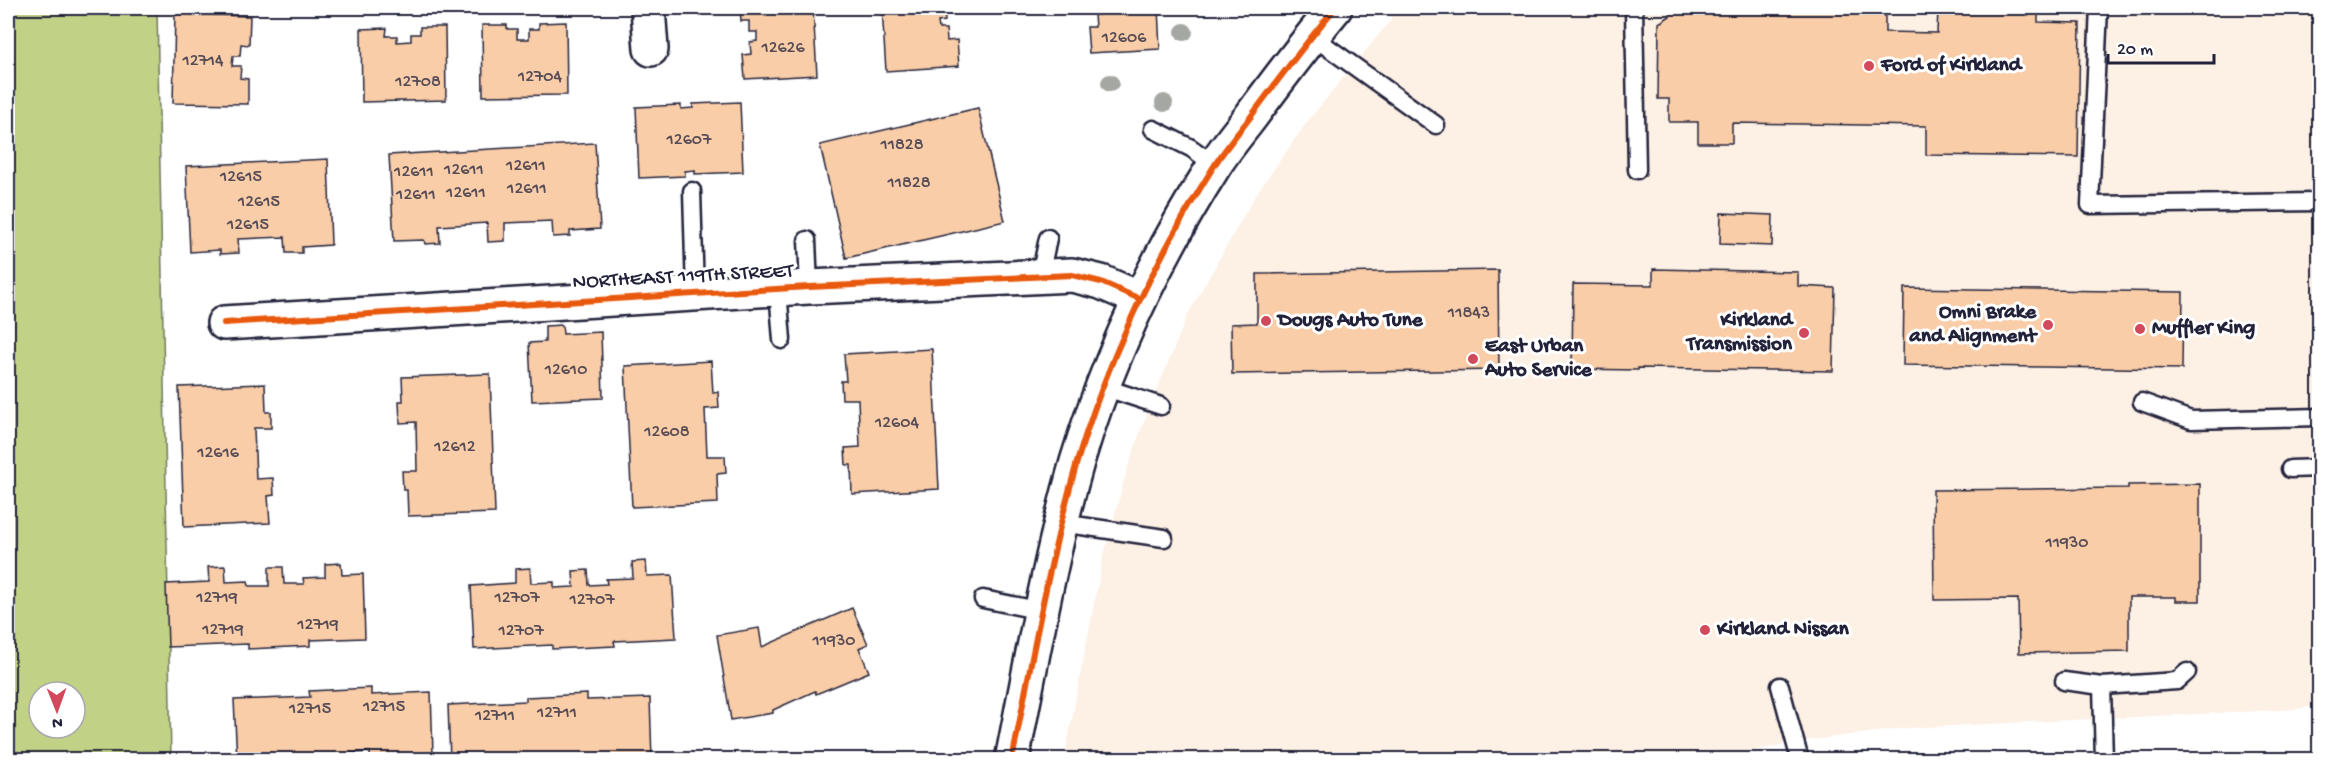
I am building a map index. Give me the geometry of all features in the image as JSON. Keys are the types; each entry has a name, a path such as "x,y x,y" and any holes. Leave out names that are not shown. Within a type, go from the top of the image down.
{"street":[{"path":"648,8 651,49"},
{"path":"1012,759 1061,523 1078,461 1103,387 1140,298 1215,165 1335,8"},
{"name":"NORTHEAST 119TH STREET","path":"224,323 695,294 1072,275 1101,282 1140,298"}],"lane":[{"path":"1634,8 1637,170"},
{"path":"2099,8 2091,205 2319,202"},
{"path":"1312,36 1437,125"},
{"path":"1153,129 1191,148 1215,165"},
{"path":"692,191 695,294"},
{"path":"1040,276 1048,238"},
{"path":"782,340 807,240"},
{"path":"1103,387 1161,406"},
{"path":"2142,402 2191,420 2319,417"},
{"path":"2290,469 2319,468"},
{"path":"1061,523 1164,538"},
{"path":"983,599 1042,611"},
{"path":"2064,681 2102,686 2177,681 2187,672"},
{"path":"1780,686 1800,759"},
{"path":"2102,686 2104,759"}],"shaded area":[{"path":"1396,8 2319,8 2319,701 2309,707 2298,709 1907,728 1818,739 1703,759 1064,760 1103,558 1127,470 1188,314 1255,196 1307,122 1390,21"}],"green space":[{"path":"8,8 157,8 171,759 8,759"}],"building":[{"path":"740,8 813,8 817,75 745,79 743,55 751,54 750,42 757,41 757,32 749,32 749,21 741,21"},
{"path":"882,8 944,8 945,21 938,22 939,29 946,29 947,41 957,40 959,66 886,71"},
{"path":"1103,8 1158,8 1160,49 1089,53 1087,27 1095,27 1094,15 1103,14"},
{"name":"Ford of Kirkland","path":"1671,8 1885,8 1885,32 1937,33 1938,8 2038,8 2038,22 2080,23 2078,157 1926,155 1926,126 1732,123 1732,143 1698,143 1698,122 1669,122 1669,99 1658,99 1659,23 1670,16"},
{"path":"175,14 250,16 249,45 241,44 240,56 233,56 232,66 241,66 240,78 248,79 248,104 173,103"},
{"path":"566,22 567,95 483,96 482,25 507,25 507,29 517,29 517,39 529,39 529,29 539,29 539,23"},
{"path":"420,27 445,27 446,100 362,102 361,29 387,28 386,36 397,36 397,42 411,41 411,34 420,34"},
{"path":"740,102 743,172 695,174 695,170 685,171 685,176 639,178 636,107 681,105 681,109 693,108 693,104"},
{"path":"978,108 1005,221 846,258 820,145"},
{"path":"595,143 600,229 570,231 570,236 553,237 552,221 505,223 505,241 488,242 487,223 439,226 440,243 425,244 424,240 394,241 389,155"},
{"path":"328,159 331,245 302,247 302,253 286,253 285,237 238,239 239,253 220,254 220,250 190,252 186,166"},
{"path":"1721,213 1773,215 1772,246 1720,244"},
{"path":"1653,269 1798,272 1798,286 1835,288 1833,371 1572,369 1573,284 1653,285"},
{"path":"1498,270 1499,370 1232,374 1231,324 1257,323 1257,274"},
{"path":"1904,288 2183,292 2182,369 1903,365"},
{"path":"562,325 563,334 601,332 603,398 532,401 529,343 545,342 545,326"},
{"path":"932,349 939,489 852,494 851,465 846,465 845,448 860,447 858,399 842,399 841,381 846,381 844,354"},
{"path":"711,361 713,393 718,392 719,408 705,409 707,456 725,456 726,473 717,474 718,503 632,507 625,366"},
{"path":"490,374 495,513 408,516 407,490 403,490 402,471 417,471 416,422 400,423 399,401 403,401 402,377"},
{"path":"265,384 266,412 271,412 271,428 254,428 256,479 273,478 274,495 268,496 270,523 184,527 179,387"},
{"path":"2200,484 2200,601 2176,601 2176,597 2129,597 2129,651 2019,653 2018,599 1934,600 1933,490 2128,488 2128,485"},
{"path":"646,561 647,576 672,575 676,638 614,641 615,646 552,649 552,645 474,649 471,586 515,583 515,569 530,568 531,583 554,582 554,588 574,587 573,571 588,570 589,585 607,584 606,579 633,578 632,562"},
{"path":"341,563 342,575 363,574 365,638 310,640 310,646 248,649 248,644 168,647 166,584 209,582 208,567 225,566 226,582 248,581 249,586 269,586 269,567 283,567 284,584 304,584 303,578 325,577 325,564"},
{"path":"852,608 868,644 859,648 869,672 816,694 815,691 773,710 773,713 731,720 717,635 759,628 762,647"},
{"path":"371,688 371,695 431,692 433,754 409,755 410,760 393,760 393,757 370,758 370,752 351,753 351,760 335,760 334,754 316,755 316,760 237,760 234,700 310,697 309,691"},
{"path":"587,694 587,700 650,698 652,760 588,760 588,757 567,758 567,760 450,760 448,705 526,701 526,697"}],"cycle path":[{"path":"1012,760 1067,499 1089,423 1119,347 1172,236 1214,166 1335,8"},
{"path":"224,323 809,287 1072,275 1101,282 1140,299"}],"place":[{"name":"Ford of Kirkland","path":"1869,66"},
{"name":"Dougs Auto Tune","path":"1266,321"},
{"name":"Omni Brake and Alignment","path":"2048,325"},
{"name":"Muffler King","path":"2140,329"},
{"name":"Kirkland Transmission","path":"1804,333"},
{"name":"East Urban Auto Service","path":"1473,359"},
{"name":"Kirkland Nissan","path":"1705,630"}]}
